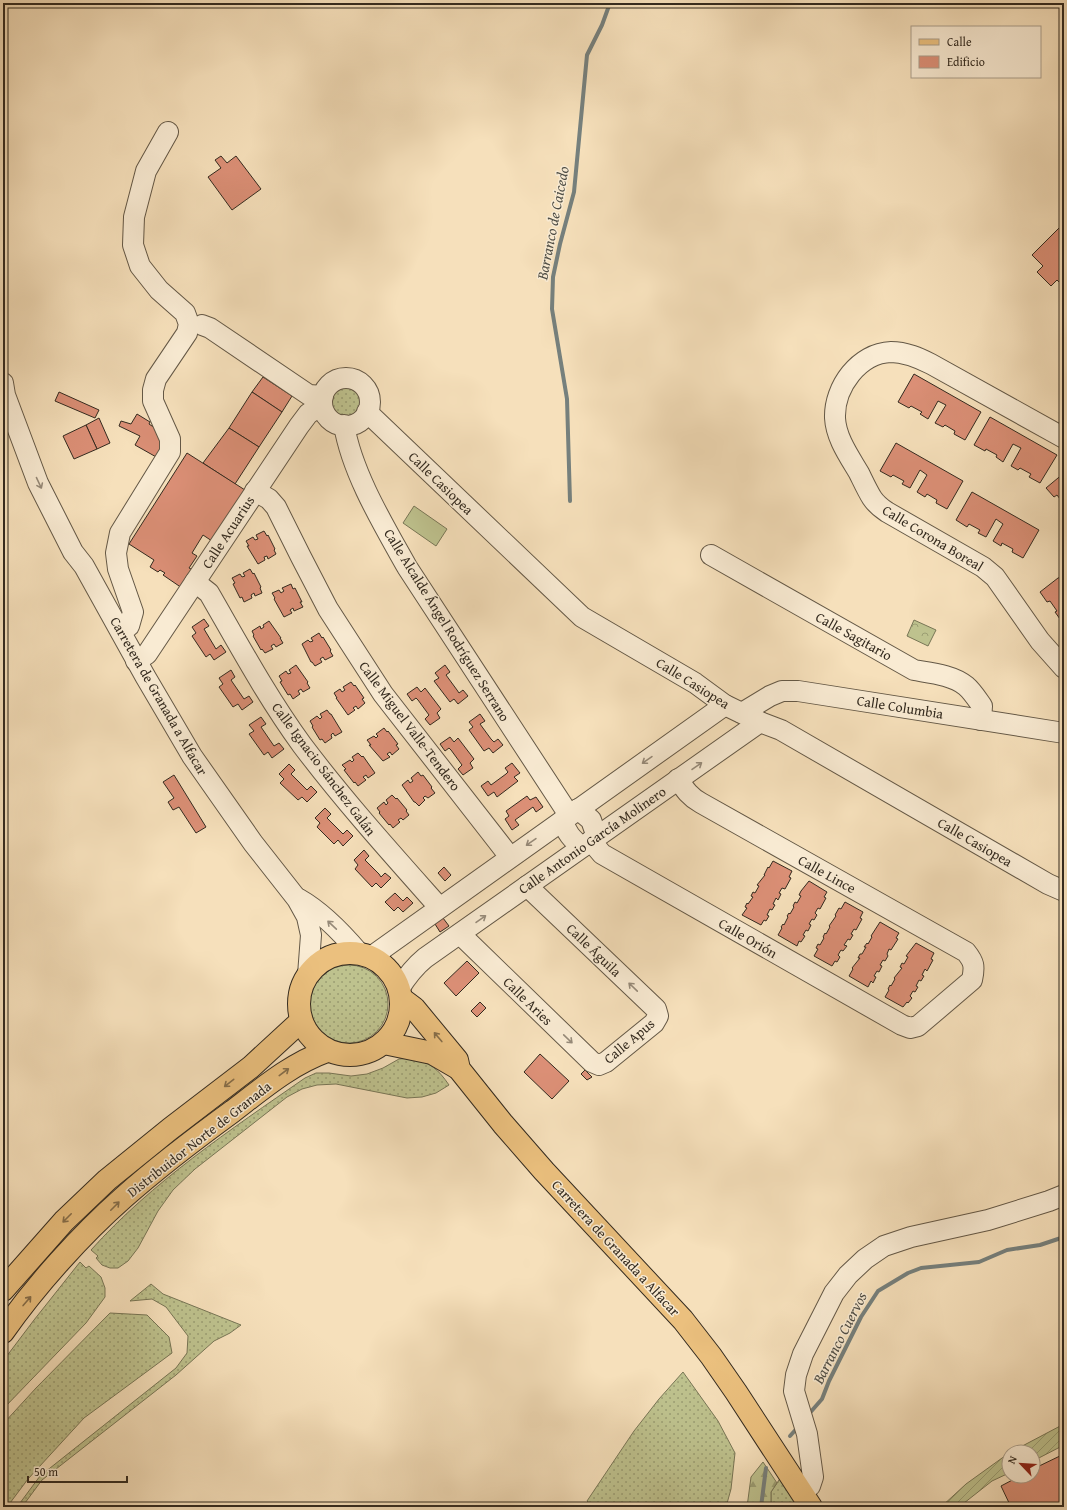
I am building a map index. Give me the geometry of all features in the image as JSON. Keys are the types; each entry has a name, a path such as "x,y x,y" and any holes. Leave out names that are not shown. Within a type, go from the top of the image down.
{"main road":[{"path":"344,953 365,955 384,965 394,977 401,994 401,1016 394,1031 384,1044 371,1052 357,1056 341,1056 327,1051 316,1043 307,1033 301,1021 298,1005 299,997 308,975 318,964 330,956 344,953"},
{"name":"Carretera de Granada a Alfacar","path":"401,994 452,1054 459,1069 544,1172 683,1320 711,1356 764,1434 806,1500"},
{"name":"Distribuidor Norte de Granada","path":"3,1290 64,1221 107,1180 170,1129 251,1067 301,1021"},
{"name":"Carretera de Granada a Alfacar","path":"384,1044 432,1053 459,1069"},
{"name":"Distribuidor Norte de Granada","path":"3,1332 17,1313 70,1251 124,1197 185,1146 290,1068 312,1056 327,1051"}],"street":[{"path":"121,631 129,626 133,612 118,569 116,553 120,532 170,452 170,439 153,401 153,390 156,379 187,333 189,324 185,313 159,290 140,266 134,245 134,217 146,171 168,132"},
{"path":"202,325 210,328 309,395 322,400"},
{"name":"Calle Corona Boreal","path":"1064,438 931,364 917,357 902,353 890,352 877,355 866,360 847,378 840,390 836,403 836,424 843,444 879,507 983,567 995,577 1040,641 1064,668"},
{"path":"338,379 354,379 361,383 366,389 369,397 367,412 357,422 351,425 336,423 329,419 324,412 322,400 326,388 338,379"},
{"name":"Carretera de Granada a Alfacar","path":"3,382 12,390 32,431 79,545 84,566 171,722 210,784 253,843 297,898 307,917 311,935 308,975"},
{"name":"Calle Acuarius","path":"136,660 147,654 298,426 322,400"},
{"name":"Calle Casiopea","path":"367,412 582,617 695,683 725,705 751,718 781,730 1048,884 1064,891"},
{"name":"Calle Alcalde Ángel Rodríguez Serrano","path":"344,425 347,442 359,474 383,524 407,567 570,815"},
{"name":"Calle Miguel Valle-Tendero","path":"255,491 269,499 276,508 328,609 383,694 510,857"},
{"name":"Calle Sagitario","path":"711,555 914,670 948,677 960,682 967,687 982,706 981,720"},
{"name":"Calle Ignacio Sánchez Galán","path":"195,582 209,593 270,698 302,745 370,830 439,907"},
{"name":"Calle Columbia","path":"751,718 770,696 782,691 798,691 1064,733"},
{"path":"365,955 406,931 725,705"},
{"name":"Calle Antonio García Molinero","path":"401,994 408,974 416,964 678,779 751,718"},
{"name":"Calle Lince","path":"678,779 689,794 701,803 966,952 972,960 974,970 972,980 918,1026 910,1028"},
{"path":"570,815 591,820 590,842"},
{"name":"Calle Orión","path":"570,815 565,829 569,836 590,842 602,854 895,1021 910,1028"},
{"name":"Calle Águila","path":"528,886 656,1009 658,1016"},
{"name":"Carretera de Granada a Alfacar","path":"297,898 312,906 365,955"},
{"path":"406,931 419,942 425,958"},
{"name":"Calle Aries","path":"460,934 592,1062 599,1065"},
{"name":"Calle Apus","path":"599,1065 606,1062 654,1023 658,1016"},
{"path":"806,1500 813,1477 807,1434 794,1391 796,1375 803,1354 834,1294 848,1275 865,1259 884,1246 911,1236 988,1220 1064,1195"}],"green space":[{"path":"346,385 357,390 362,401 357,412 346,417 335,412 330,401 335,390"},
{"path":"414,506 447,529 436,546 403,523"},
{"path":"914,620 936,630 928,646 907,636"},
{"path":"349,965 364,968 376,977 385,989 388,1004 385,1019 376,1031 364,1040 349,1043 334,1040 322,1031 313,1019 310,1004 313,989 322,977 334,968"},
{"path":"411,1058 424,1062 433,1067 449,1085 436,1093 422,1097 407,1098 336,1084 317,1085 302,1089 287,1097 195,1169 173,1190 158,1211 138,1248 128,1261 118,1268 110,1268 102,1265 96,1258 98,1256 91,1250 115,1225 166,1179 220,1137 305,1078 316,1073 351,1076 367,1074 383,1068 399,1059"},
{"path":"80,1262 86,1268 89,1266 101,1277 105,1288 105,1297 86,1323 3,1409 3,1361"},
{"path":"151,1284 163,1294 241,1325 230,1333 214,1341 176,1375 42,1480 22,1507 17,1507 40,1476 176,1368 187,1353 188,1336 166,1307 152,1299 130,1301"},
{"path":"110,1313 147,1315 169,1337 172,1353 84,1418 28,1479 7,1507 3,1507 3,1424 36,1388"},
{"path":"683,1372 718,1421 735,1453 731,1489 726,1507 594,1507 587,1501 634,1431 659,1399"},
{"path":"1064,1424 1064,1445 1041,1457 1041,1444 1026,1444"},
{"path":"1001,1459 1001,1477 992,1481 959,1507 941,1507 966,1484"},
{"path":"763,1462 777,1483 771,1492 771,1507 747,1507 751,1477"},
{"path":"781,1477 797,1507 771,1507 771,1492"}],"building":[{"path":"221,156 227,163 236,156 261,189 232,210 208,177 221,168 215,160"},
{"path":"1063,224 1064,287 1057,280 1051,286 1037,272 1043,266 1032,255"},
{"path":"914,374 981,412 965,440 954,434 955,431 945,425 943,427 935,423 946,405 938,401 928,419 920,414 922,412 911,406 909,408 898,402"},
{"path":"263,377 292,396 282,412 252,392"},
{"path":"59,392 99,410 95,418 55,401"},
{"path":"252,392 282,412 259,447 229,428"},
{"path":"137,414 150,422 149,424 158,430 164,446 158,458 135,445 140,436 119,426 121,421 131,424"},
{"path":"990,417 1057,455 1040,483 1029,477 1031,474 1020,468 1018,470 1011,466 1021,448 1013,444 1003,462 996,457 997,455 974,445"},
{"path":"99,418 110,443 97,449 86,425"},
{"path":"86,425 97,449 74,459 63,436"},
{"path":"229,428 259,447 235,484 203,463"},
{"path":"896,443 963,481 947,509 936,503 937,500 927,494 925,497 917,492 927,475 920,470 910,488 902,484 904,481 893,475 891,477 880,471"},
{"path":"187,453 245,490 212,541 203,535 192,553 197,556 189,568 193,570 182,588 163,575 165,573 160,570 158,572 150,567 154,560 129,544"},
{"path":"1064,473 1064,504 1057,495 1054,497 1046,488"},
{"path":"972,492 1039,530 1023,558 1012,552 1013,549 1002,543 1001,546 993,541 1003,524 996,519 986,537 978,533 980,530 969,524 967,527 956,520"},
{"path":"264,531 267,536 268,535 276,554 268,559 267,556 264,557 265,560 258,564 247,546 249,546 246,541 253,537 255,540 258,539 256,535"},
{"path":"250,569 253,574 254,573 261,587 262,593 255,596 254,593 251,595 252,598 244,602 242,597 240,598 233,584 235,583 232,578 240,574 242,577 245,576 243,573"},
{"path":"1064,576 1064,617 1060,619 1055,612 1057,611 1050,601 1047,602 1040,592 1058,578"},
{"path":"291,584 293,589 295,588 303,607 294,611 293,608 290,610 292,613 284,617 272,593 279,590 281,593 284,591 282,588"},
{"path":"204,619 209,626 204,629 216,649 221,645 226,652 214,660 210,654 206,657 192,636 196,633 192,627"},
{"path":"269,621 283,643 276,647 274,644 271,646 273,649 265,653 262,649 261,650 253,636 252,631 260,626 261,629 264,627 263,625"},
{"path":"319,633 331,650 330,651 333,656 325,660 323,657 320,659 322,662 315,666 311,662 302,644 308,640 310,642 313,641 311,638"},
{"path":"296,665 308,682 307,683 310,688 303,692 301,689 298,691 300,694 293,699 290,694 288,695 280,682 282,681 279,676 286,671 288,674 291,673 289,670"},
{"path":"445,665 450,672 446,675 459,693 463,690 468,696 458,704 454,699 450,702 434,681 439,678 435,673"},
{"path":"231,670 235,677 231,680 244,699 249,696 253,702 242,710 238,704 233,707 219,687 223,684 219,678"},
{"path":"351,682 354,686 355,685 364,698 362,699 365,703 358,709 356,706 353,708 355,710 348,715 334,693 340,689 342,692 345,690 343,687"},
{"path":"417,687 421,692 425,688 441,709 437,713 440,718 430,725 425,719 429,715 418,700 416,698 412,701 407,694"},
{"path":"327,710 342,732 335,736 333,733 331,735 332,738 325,743 322,739 320,740 310,721 317,716 320,719 322,717 320,714"},
{"path":"480,714 485,721 480,724 491,739 494,742 498,739 503,745 493,753 489,748 484,751 469,730 473,727 469,722"},
{"path":"261,717 266,724 261,727 274,746 279,743 284,749 272,758 268,752 264,755 249,734 254,731 249,725"},
{"path":"384,728 398,744 396,745 399,749 392,755 390,752 387,754 390,757 383,761 369,745 371,745 367,740 374,736 376,738 378,736 376,734"},
{"path":"450,737 454,742 458,738 474,759 470,763 473,768 463,775 458,769 462,765 451,750 449,748 445,751 440,744"},
{"path":"358,753 362,757 363,756 375,773 368,778 366,775 363,777 366,780 358,786 344,770 346,769 342,765 350,760 352,762 354,760 352,757"},
{"path":"512,763 520,773 514,777 518,781 497,797 494,792 488,796 481,786 488,781 491,785 506,774 508,772 505,768"},
{"path":"289,764 295,770 291,774 307,790 311,786 317,792 307,802 302,797 298,800 280,783 284,779 279,774"},
{"path":"418,772 421,776 423,775 435,793 428,798 425,796 423,798 425,800 419,806 414,802 402,785 408,780 410,783 413,781 411,778"},
{"path":"174,775 206,827 196,833 179,807 173,810 168,802 174,798 163,782"},
{"path":"392,795 396,799 397,798 407,810 406,811 409,815 403,820 401,818 398,820 400,822 393,828 379,813 380,812 377,808 384,802 386,805 388,803 386,800"},
{"path":"527,796 530,800 536,797 543,807 536,812 533,807 515,820 519,825 512,830 505,819 509,816 506,811"},
{"path":"325,808 331,814 327,818 343,834 347,830 353,836 343,846 338,840 334,844 317,827 320,823 315,818"},
{"path":"364,850 369,856 365,860 381,877 385,873 391,878 381,888 376,883 372,887 355,869 358,865 354,860"},
{"path":"773,861 792,871 789,877 791,878 785,889 782,888 779,893 781,894 778,900 776,898 773,904 775,905 772,910 770,909 767,915 769,916 761,925 742,915 747,908 745,907 747,903 748,904 753,897 751,896 753,892 755,893 759,886 757,885"},
{"path":"444,867 451,875 445,881 438,873"},
{"path":"809,881 827,892 824,897 826,898 820,909 818,908 815,913 817,915 809,924 811,925 808,931 806,930 803,935 805,936 801,942 799,941 797,946 778,935 782,928 781,927 783,924 784,925 788,917 787,916 794,907 795,902 797,903 801,896 799,895 801,891"},
{"path":"395,893 403,901 407,897 413,903 403,912 398,907 394,911 385,902"},
{"path":"845,902 863,912 860,918 862,919 856,930 854,929 851,934 853,935 850,940 848,939 844,945 847,946 843,951 841,950 838,955 840,957 837,962 835,961 832,966 814,956 818,949 816,948 818,944 820,945 839,908 841,909"},
{"path":"443,918 449,926 440,932 435,924"},
{"path":"880,922 899,933 896,938 898,939 891,950 889,949 887,954 888,956 880,965 882,966 879,972 877,971 874,976 876,977 873,983 871,981 868,987 849,976 853,969 852,968 860,958 858,958 860,954 862,954 866,947 864,947 867,943 868,944"},
{"path":"916,943 934,953 931,959 933,960 927,971 925,969 922,975 924,976 921,981 919,980 916,986 918,987 915,992 913,991 910,996 912,998 903,1007 885,997 890,985 891,986 895,979 894,978 902,968 900,967 902,963 904,964 908,957 906,956"},
{"path":"467,961 479,973 456,996 444,983"},
{"path":"480,1002 486,1008 477,1017 471,1011"},
{"path":"540,1054 569,1081 552,1099 524,1072"},
{"path":"585,1070 592,1077 587,1080 581,1074"},
{"path":"1064,1454 1064,1507 1011,1507 1001,1486 1005,1484 1041,1484 1041,1465"}],"waterway":[{"name":"Barranco de Caicedo","path":"570,501 567,399 552,309 553,277 574,192 587,55 602,25 610,3"},
{"name":"Barranco Cuervos","path":"808,1415 822,1399 829,1381 861,1317 878,1291 908,1273 921,1268 979,1262 1007,1250 1040,1245 1064,1237"},
{"name":"Barranco Cuervos","path":"790,1436 799,1426"},
{"name":"Barranco Cuervos","path":"761,1507 766,1468"}]}
